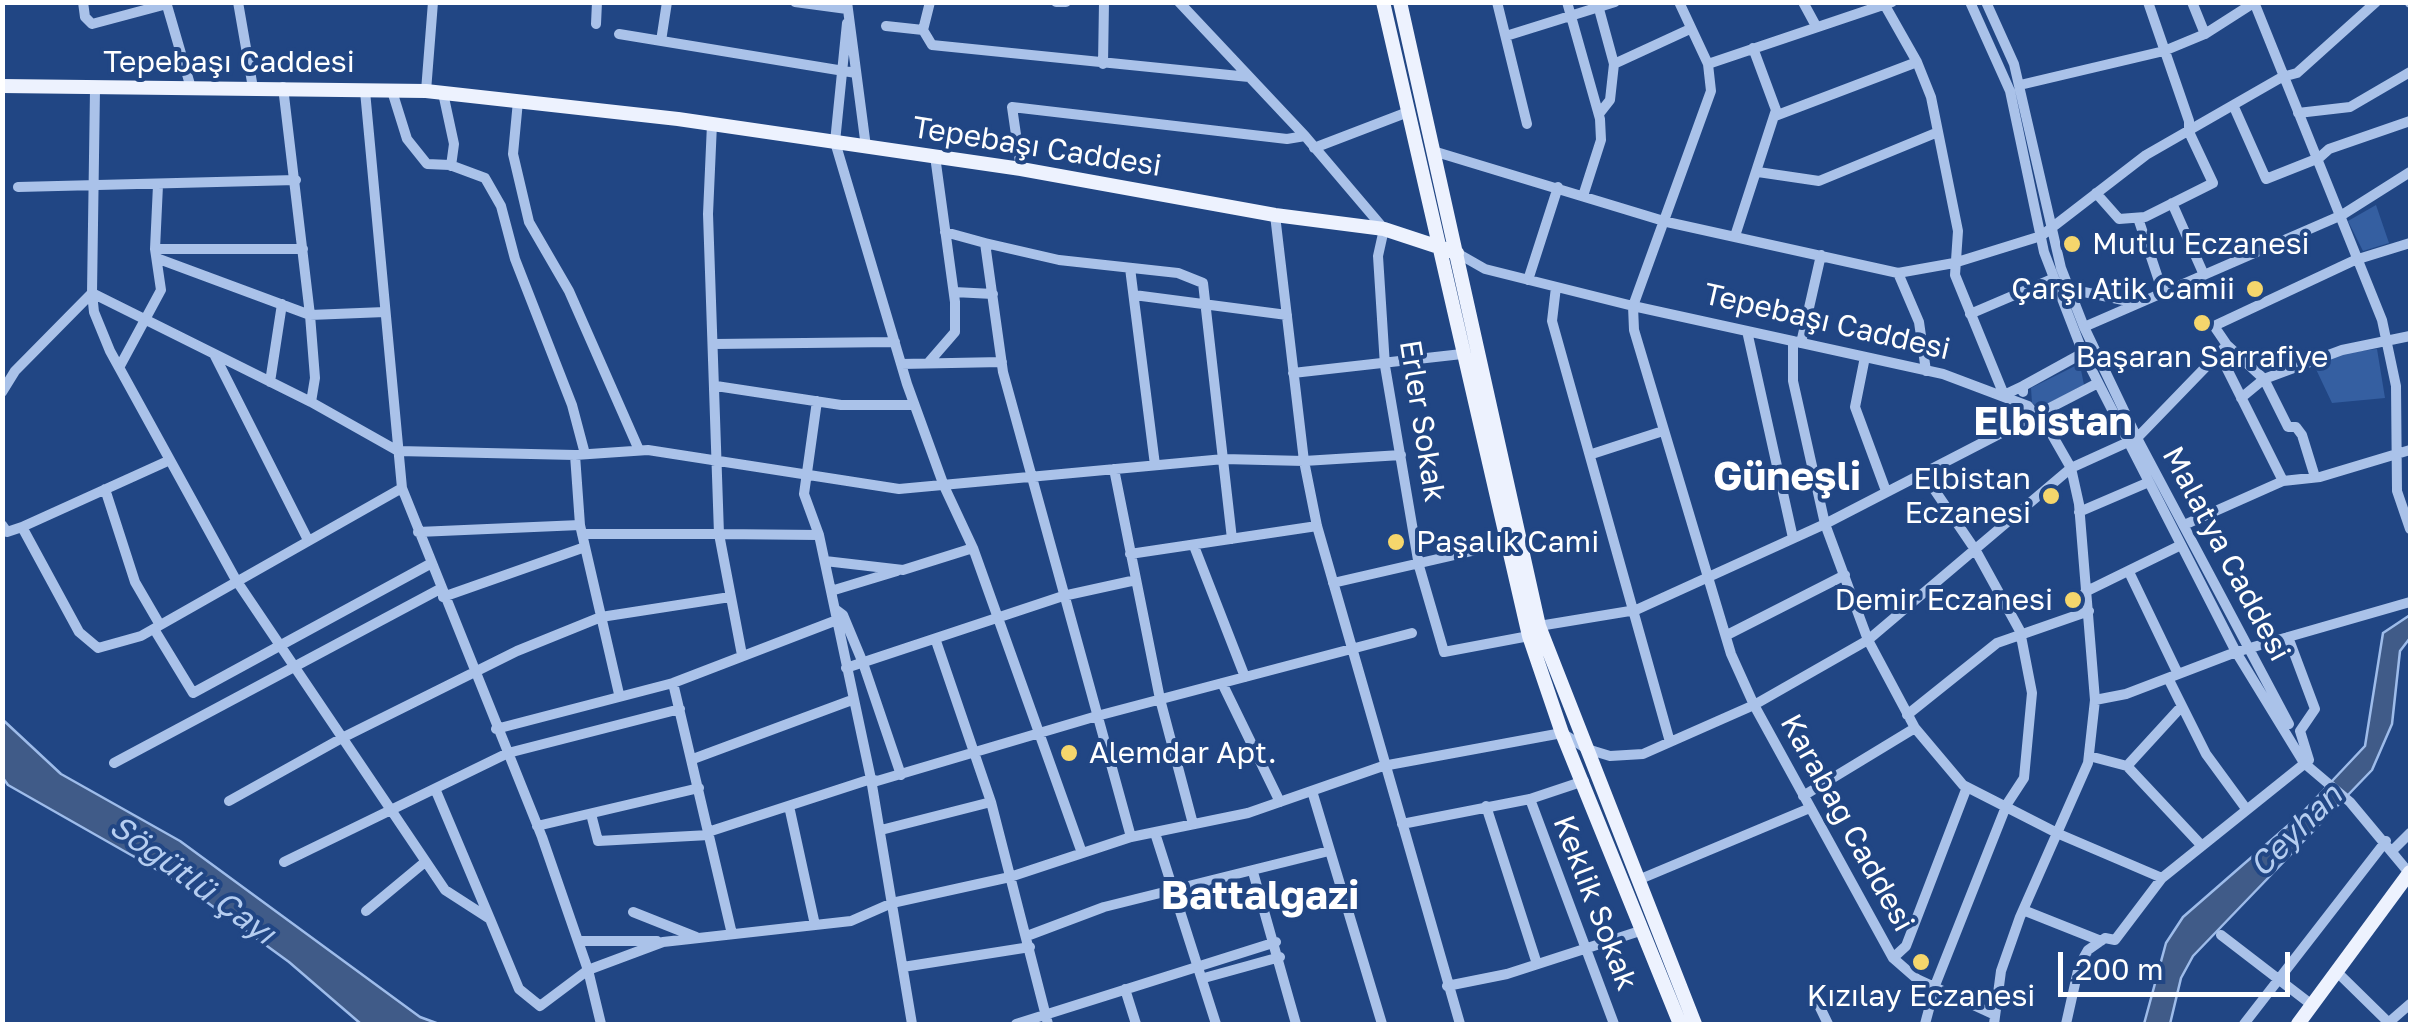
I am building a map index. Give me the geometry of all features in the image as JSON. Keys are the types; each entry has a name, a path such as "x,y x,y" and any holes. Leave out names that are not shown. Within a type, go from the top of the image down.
{"main road":[{"path":"1382,2 1507,543 1562,734 1643,930 1675,1023"},
{"path":"1400,2 1457,254 1534,631 1587,750 1695,1024"},
{"name":"Tepebaşı Caddesi","path":"8,86 426,91 518,101 712,124 1021,169 1275,215 1384,230 1457,254"},
{"path":"2298,1024 2410,874"}],"street":[{"path":"83,2 85,17 92,24 166,3 192,88"},
{"path":"238,2 253,88"},
{"path":"426,91 433,2"},
{"path":"596,2 596,24"},
{"path":"661,41 667,2"},
{"path":"795,2 847,6 836,142 914,405 944,486 973,548 1082,854"},
{"path":"930,2 923,30 932,45 1249,77"},
{"path":"1056,2 1066,2"},
{"path":"1103,64 1104,2"},
{"path":"1180,2 1305,136 1384,230"},
{"path":"1497,2 1527,124"},
{"path":"1567,2 1599,114 1601,140 1583,196"},
{"path":"1506,36 1615,2"},
{"path":"1633,306 1711,91 1708,64 1680,2"},
{"path":"1802,2 1816,26"},
{"path":"1970,2 2010,91 2052,279 2083,353 2133,440 2180,546 2307,761 2390,845 2410,874"},
{"name":"Malatya Caddesi","path":"1986,2 2020,85 2052,228 2084,327 2133,440 2184,525 2241,651"},
{"path":"2096,193 2119,219 2138,218 2213,183 2188,132 2148,2"},
{"path":"2192,2 2205,34"},
{"path":"1434,150 1666,222 1898,273 1954,263 2041,236 2146,155 2282,77 2297,73 2376,2"},
{"path":"2020,85 2164,51 2205,34 2254,3 2342,215 2387,343 2396,386 2397,491 2410,529"},
{"path":"1708,64 1887,4 1918,62 1938,132 1958,231 1954,263 1970,314 2004,395 2083,353"},
{"path":"1599,9 1614,64 1610,100 1599,114"},
{"path":"847,23 866,147"},
{"path":"886,26 923,30"},
{"path":"1614,64 1690,29"},
{"path":"618,34 856,73"},
{"path":"1734,236 1775,116 1754,48"},
{"path":"1775,116 1918,62"},
{"path":"2298,113 2350,108 2410,72"},
{"path":"282,87 310,315 315,378 310,402"},
{"path":"96,89 94,312 236,580 445,890 490,920"},
{"path":"364,91 402,488 472,672 537,826 588,970 600,1023"},
{"path":"392,91 414,150 426,164 451,166 485,178 501,206 515,258 578,424 581,529 619,694"},
{"path":"443,93 454,144 451,166"},
{"path":"518,101 513,154 529,222 554,260 640,450"},
{"path":"1021,169 1012,107 1287,138 1305,136"},
{"path":"2234,107 2266,179 2319,158 2329,149 2410,121"},
{"path":"1314,148 1408,112"},
{"path":"712,124 708,214 720,534 742,655"},
{"path":"1758,172 1819,181 1938,132"},
{"path":"929,362 955,332 954,292 934,156"},
{"path":"2084,327 2342,215 2410,172"},
{"path":"18,187 296,180"},
{"path":"120,366 161,290 158,185"},
{"path":"1528,280 1558,187"},
{"path":"2172,204 2204,275"},
{"path":"1275,215 1304,461 1317,526 1460,1024"},
{"path":"2138,218 2163,293"},
{"name":"Erler Sokak","path":"1384,230 1378,256 1385,366 1420,566 1444,652 1534,631"},
{"path":"946,232 1059,260 1178,273 1204,282 1232,540"},
{"path":"2283,481 2241,398 2214,326 2355,260 2410,242"},
{"path":"985,243 1002,362 1131,838"},
{"path":"157,254 303,249"},
{"path":"157,254 310,315 385,312"},
{"name":"Tepebaşı Caddesi","path":"1457,254 1484,269 1556,287 1926,370 2004,395 2029,409"},
{"path":"1820,255 1797,342 1793,381 1826,524 1868,640 1907,715 1968,787 2059,834 2162,878"},
{"path":"1130,268 1155,465"},
{"path":"1898,273 1919,322 1926,370"},
{"path":"2052,279 2069,288 2138,304"},
{"path":"1970,314 2052,279"},
{"path":"1556,287 1552,321 1670,742"},
{"path":"954,292 993,294"},
{"path":"92,293 398,450 580,455 640,450 720,458 899,489 1224,459 1304,461 1401,455"},
{"path":"2,392 15,371 92,293"},
{"path":"1134,295 1209,308 1287,314"},
{"path":"270,382 282,304"},
{"name":"Karabağ Caddesi","path":"1633,306 1634,330 1663,431 1727,635 1756,709 1893,958 1918,979 1936,984 1995,1020"},
{"path":"1746,331 1793,538"},
{"path":"2241,398 2264,380 2342,350 2410,336"},
{"path":"714,344 894,342"},
{"path":"2224,350 2264,380 2288,428 2296,428 2302,435 2315,477"},
{"path":"578,941 663,942 851,921 892,903 1010,877 1131,838 1280,802 1384,766 1562,734 1587,750 1610,756 1643,754 1756,709 1868,640 2070,468 2133,440 2224,350"},
{"path":"214,354 308,540"},
{"path":"1293,373 1385,366 1462,354"},
{"path":"1865,357 1855,407 1886,491"},
{"path":"901,364 1002,362"},
{"path":"1534,631 1636,610 1826,524 2029,409 2098,382"},
{"path":"716,386 817,402 880,408 914,405"},
{"path":"1995,1020 2002,971 2023,910 2059,834 2089,756 2095,700 2079,512 2070,468 2029,409 2023,386"},
{"path":"817,402 810,473 804,494 819,535 871,779 915,1024"},
{"path":"1592,454 1663,431"},
{"path":"2184,525 2283,481 2315,477 2410,450"},
{"path":"4,531 22,527 170,460"},
{"path":"1114,469 1160,699 1194,824"},
{"path":"1923,472 1976,551 2020,632 2032,693 2024,778 2007,804 1936,984 1926,1024"},
{"path":"2079,512 2149,482"},
{"path":"22,527 79,632 98,648 157,627 402,488"},
{"path":"2397,491 2410,488"},
{"path":"105,489 135,582 193,694 430,564"},
{"path":"1130,554 1317,526"},
{"path":"418,532 581,529 819,535"},
{"path":"1333,583 1507,543"},
{"path":"1194,546 1245,676"},
{"path":"2085,592 2180,546"},
{"path":"114,763 441,593 585,547"},
{"path":"831,591 973,548"},
{"path":"825,561 903,570"},
{"path":"2129,572 2182,707 2206,754 2247,810"},
{"path":"1727,635 1845,575"},
{"path":"846,668 1063,596 1136,580"},
{"path":"229,801 472,672 601,616 730,597"},
{"path":"2095,700 2241,651 2410,602"},
{"path":"1907,715 1997,643 2089,611"},
{"path":"496,729 619,694 673,684 836,614 843,615 864,663 900,775"},
{"path":"590,814 598,841 708,833 871,779 900,775 1097,716 1412,633"},
{"path":"2288,637 2316,708 2300,732 2307,761"},
{"path":"936,640 991,802 1047,1021"},
{"path":"1222,683 1280,802"},
{"path":"673,684 694,759 732,934"},
{"path":"694,759 852,700"},
{"path":"2127,766 2182,707"},
{"path":"284,862 508,754 680,709"},
{"path":"1804,796 1915,728"},
{"path":"2089,756 2127,766 2202,846"},
{"path":"2023,910 2101,941 2115,940 2162,878 2307,761"},
{"path":"1402,824 1530,799 1584,781"},
{"path":"1893,958 1906,946 1968,787"},
{"path":"537,826 699,788"},
{"path":"436,791 519,990 536,1004 548,1004 588,970 663,942"},
{"path":"1312,791 1382,1024"},
{"name":"Keklik Sokak","path":"1530,799 1614,1024"},
{"path":"880,830 991,802"},
{"path":"788,806 816,925"},
{"path":"1486,806 1537,964"},
{"path":"1638,880 1810,808"},
{"path":"1155,832 1216,1024"},
{"path":"2244,1024 2390,845 2410,833"},
{"path":"904,967 1029,942 1104,907 1330,850"},
{"path":"366,911 425,862"},
{"path":"1252,872 1276,942 1296,1024"},
{"path":"634,912 697,938"},
{"path":"1447,986 1537,964 1643,930"},
{"path":"2221,935 2312,1005"},
{"path":"2066,1024 2079,966 2088,950 2101,941"},
{"path":"1016,1024 1047,1021 1125,989 1276,942"},
{"path":"1204,978 1280,958"},
{"path":"2336,971 2392,1023 2410,1004"},
{"path":"1125,989 1136,1024"},
{"path":"1814,995 1828,1024"}],"shaded area":[{"path":"2376,205 2389,243 2363,251 2348,221"},
{"path":"2377,349 2385,398 2332,403 2314,365 2345,353"},
{"path":"2075,366 2081,370 2084,385 2039,408 2032,403 2031,388"}],"water":[{"name":"Ceyhan","path":"2410,615 2410,638 2400,651 2392,724 2372,770 2193,956 2181,978 2170,1024 2144,1024 2166,943 2183,917 2300,815 2365,746 2383,633"},
{"name":"Söğütlü Çayı","path":"2,719 61,774 180,841 420,1017 439,1024 361,1024 289,962 182,884 8,785 3,778"}],"place":[{"name":"Mutlu Eczanesi","path":"2072,244"},
{"name":"Çarşı Atik Camii","path":"2255,289"},
{"name":"Başaran Sarrafiye","path":"2202,323"},
{"name":"Elbistan Eczanesi","path":"2051,496"},
{"name":"Paşalık Cami","path":"1396,542"},
{"name":"Demir Eczanesi","path":"2073,600"},
{"name":"Alemdar Apt.","path":"1069,753"},
{"name":"Kızılay Eczanesi","path":"1921,962"}],"district":[{"name":"Elbistan","path":"2053,422"},
{"name":"Güneşli","path":"1787,477"},
{"name":"Battalgazi","path":"1260,896"}]}
